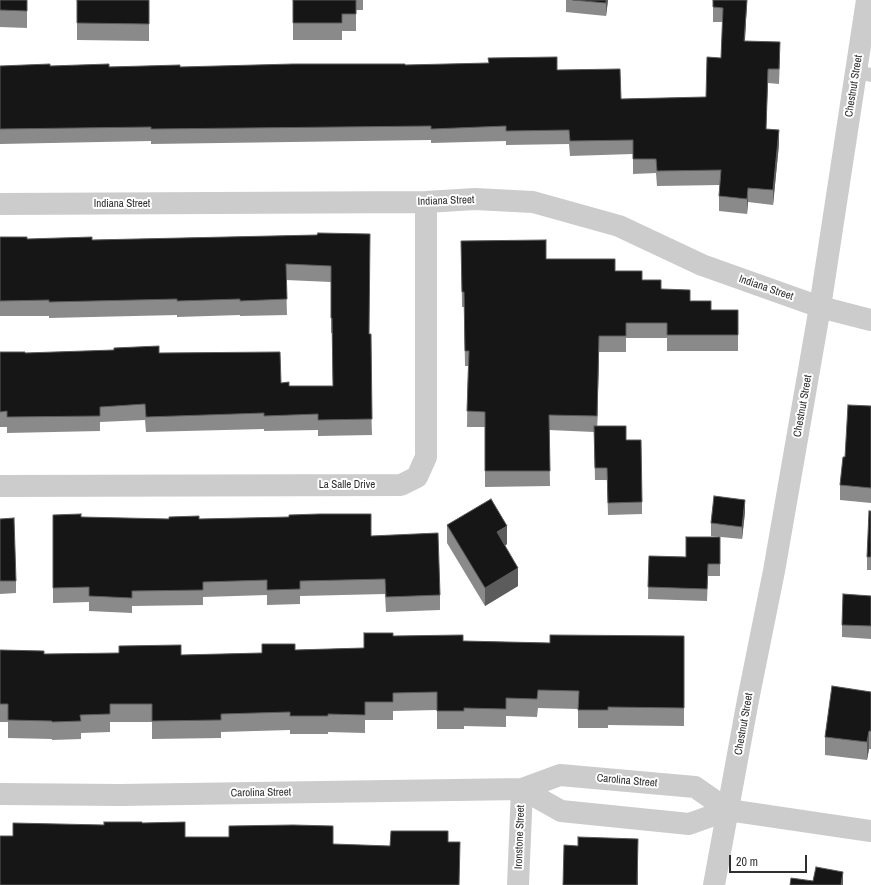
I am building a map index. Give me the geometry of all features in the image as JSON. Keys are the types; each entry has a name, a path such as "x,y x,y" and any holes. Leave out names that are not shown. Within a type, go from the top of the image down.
{"street":[{"name":"Chestnut Street","path":"714,885 774,571 820,307 864,73 867,0"},
{"name":"Indiana Street","path":"0,204 426,202 475,199 533,202 619,226 702,265 820,307 871,320"},
{"name":"La Salle Drive","path":"0,486 401,485 417,477 426,457 426,202"},
{"name":"Carolina Street","path":"0,794 120,795 522,789 560,775 695,786 728,810 871,831"},
{"name":"Carolina Street","path":"522,789 561,811 689,824 728,810"},
{"name":"Ironstone Street","path":"518,885 522,789"}],"building":[{"path":"0,0 27,0 27,11 0,10"},
{"path":"77,0 149,0 149,24 77,23"},
{"path":"293,0 356,0 356,14 342,14 342,23 293,23"},
{"path":"573,0 606,0 606,3"},
{"path":"713,0 747,0 744,41 780,42 779,69 768,69 766,129 779,130 773,190 748,188 747,199 719,196 721,170 657,171 656,159 633,159 633,140 570,141 569,130 506,131 506,126 431,129 431,126 0,129 0,66 50,64 50,66 109,64 109,67 293,64 405,65 489,63 488,58 557,57 557,70 620,69 621,99 706,97 707,57 721,58 723,8 713,7"},
{"path":"318,233 370,234 369,334 371,334 372,419 318,420 318,414 264,416 264,413 146,417 145,404 100,407 100,416 7,417 7,411 0,412 0,352 25,353 114,350 114,348 159,346 159,353 280,352 281,383 289,382 289,386 333,386 331,266 286,264 287,299 240,301 240,299 177,301 177,299 49,302 49,300 0,301 0,237 27,237 27,239 92,237 92,240 317,235"},
{"path":"546,240 546,259 615,259 615,271 642,271 642,280 661,280 661,289 690,290 690,301 711,301 711,310 738,310 738,335 667,335 667,323 626,323 626,336 599,336 597,416 549,415 550,471 485,471 485,412 467,411 469,351 465,351 461,241"},
{"path":"848,405 871,406 871,488 840,485 843,457 845,457"},
{"path":"594,426 626,426 626,440 641,440 642,502 608,503 607,468 595,468"},
{"path":"714,496 745,500 742,527 711,523"},
{"path":"491,499 507,526 497,532 518,568 485,588 447,525"},
{"path":"869,511 871,511 871,557 867,557"},
{"path":"81,514 81,517 169,519 169,517 199,516 199,519 289,517 289,515 319,514 371,514 371,536 438,533 440,595 386,597 385,579 300,581 300,589 267,590 267,580 203,582 203,590 132,591 132,598 89,596 89,587 53,588 53,515"},
{"path":"14,518 16,581 0,581 0,519"},
{"path":"686,537 720,537 720,564 708,564 707,589 648,587 649,556 686,557"},
{"path":"843,594 871,596 871,626 842,625"},
{"path":"364,633 393,633 393,636 463,635 463,641 550,643 550,635 684,636 684,708 608,707 608,710 578,710 579,691 538,690 537,699 506,698 506,709 464,708 464,711 437,711 437,692 393,693 393,702 365,702 365,715 328,714 328,716 290,716 290,712 221,714 221,720 152,721 152,704 110,704 110,714 80,715 81,721 52,722 8,720 8,704 0,704 0,650 44,651 44,654 119,653 119,646 181,645 181,655 262,653 262,644 295,644 295,650 364,648"},
{"path":"832,686 871,692 871,731 869,731 867,742 825,737"},
{"path":"104,822 185,822 185,837 229,837 229,826 333,826 333,844 390,846 391,831 448,831 448,842 460,842 459,885 0,885 0,836 13,836 13,823 104,825"},
{"path":"578,837 638,839 637,885 563,885 564,845 578,846"},
{"path":"816,867 843,872 841,885 790,885 791,878 813,881"}]}
